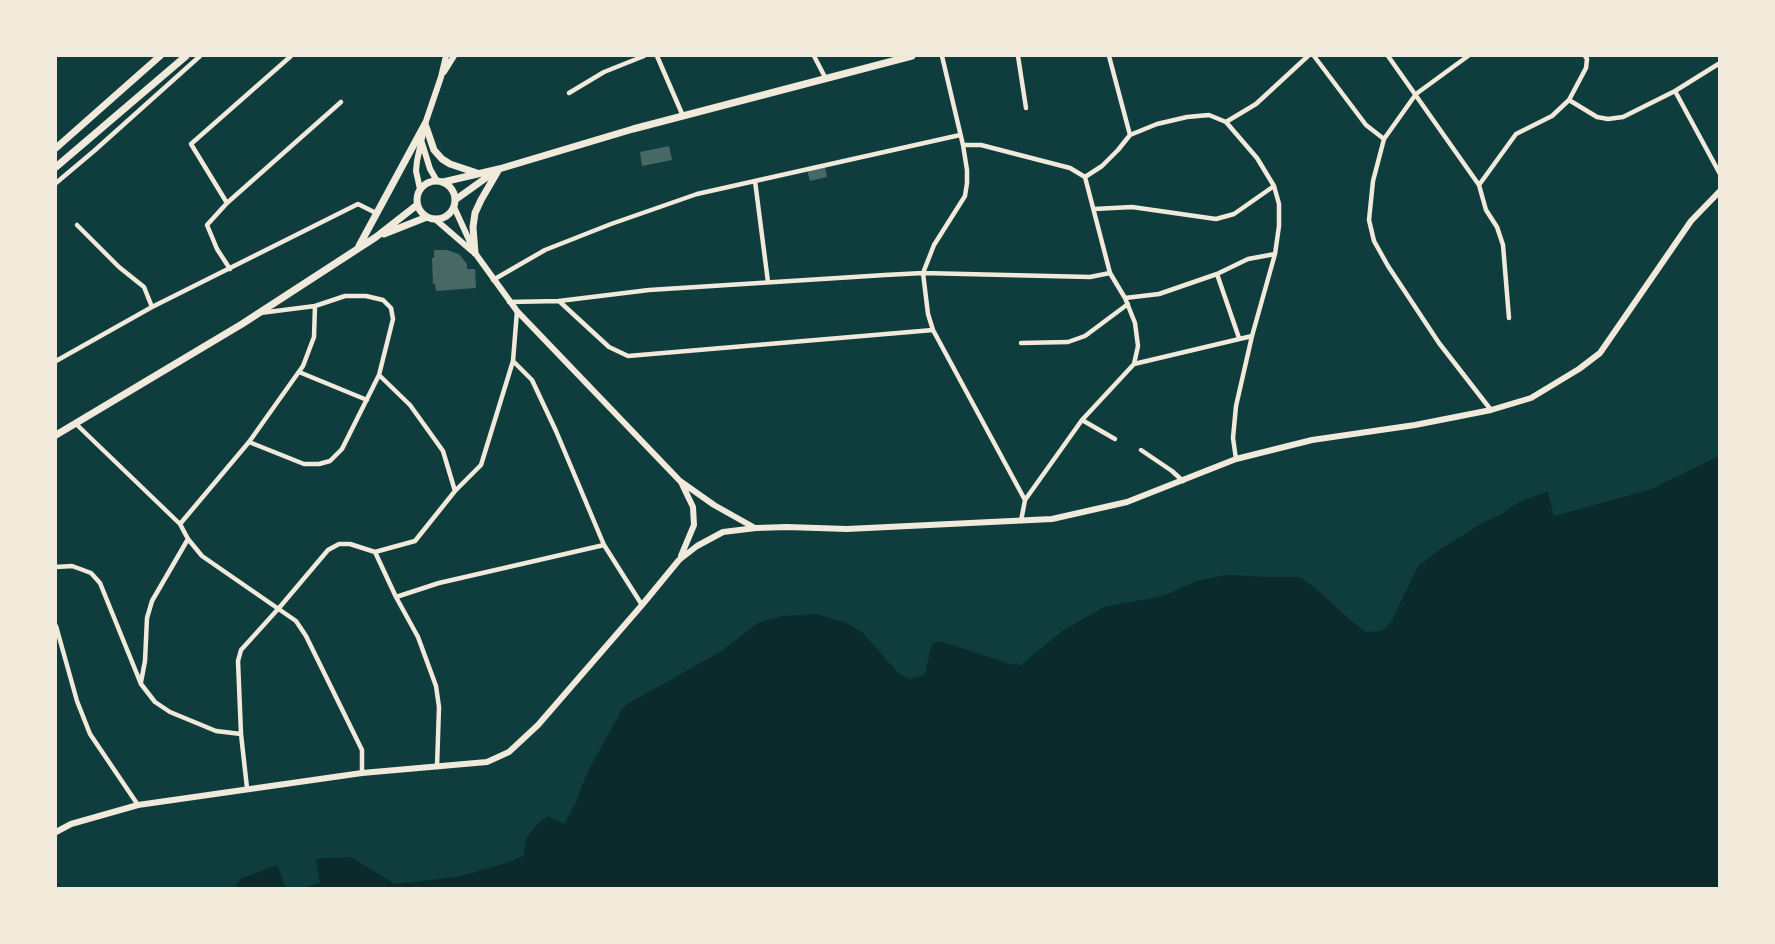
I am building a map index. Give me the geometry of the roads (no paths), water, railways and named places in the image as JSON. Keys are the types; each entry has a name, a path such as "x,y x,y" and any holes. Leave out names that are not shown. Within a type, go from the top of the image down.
{"main road":[{"path":"56,148 160,56"},
{"path":"56,167 186,56"},
{"path":"357,248 424,124 446,56"},
{"path":"441,77 454,56"},
{"path":"420,189 431,182 499,169 683,116 912,56"},
{"path":"424,124 416,171 420,189 417,205 419,210 475,253"},
{"path":"424,124 434,150 442,159 477,173"},
{"path":"422,139 430,169 440,182 452,189 454,203 475,253 509,302 680,481 714,505 756,528"},
{"path":"376,237 431,218 446,216 454,203 499,169"},
{"path":"475,253 473,227 475,213 499,169"},
{"path":"56,832 71,824 138,805 362,773 487,762 509,752 538,725 679,560 697,546 723,532 787,527 847,529 1021,521 1073,516 1127,502 1236,459 1312,440 1415,425 1491,410 1531,398 1579,369 1600,353 1691,221 1719,191"},
{"path":"56,435 257,314 376,237 417,205"},
{"path":"679,560 694,525 693,507 680,481"}],"street":[{"path":"56,183 200,56"},
{"path":"227,203 191,144 291,56"},
{"path":"569,93 604,72 644,56"},
{"path":"657,56 683,116"},
{"path":"814,56 826,79"},
{"path":"942,56 967,170 964,196 934,245 923,273 928,314 933,330 1025,500"},
{"path":"1018,56 1026,108"},
{"path":"1110,56 1130,135"},
{"path":"1226,122 1256,104 1308,56"},
{"path":"1314,56 1366,125 1384,139"},
{"path":"1388,56 1479,185 1486,210 1497,227 1503,244 1509,318"},
{"path":"1468,56 1416,94 1384,139 1373,181 1369,220 1374,241 1388,266 1439,343 1491,410"},
{"path":"1479,185 1516,134 1552,116 1569,100 1586,68 1585,56"},
{"path":"1569,100 1597,117 1608,119 1623,117 1675,91 1719,63"},
{"path":"1675,91 1719,174"},
{"path":"230,269 217,249 207,225 227,203 341,102"},
{"path":"1085,177 1102,166 1130,135 1157,124 1209,115 1226,122 1257,158 1274,186 1279,204 1279,226 1275,254 1252,336 1236,406 1233,438 1236,459"},
{"path":"493,280 544,250 610,224 698,194 960,135"},
{"path":"963,145 981,145 1070,168 1085,177 1110,273 1128,304 1138,346 1134,364 1082,420 1025,500 1021,521"},
{"path":"755,181 768,282"},
{"path":"1094,208 1132,207 1216,219 1234,214 1274,186"},
{"path":"56,361 152,307 358,204 376,213"},
{"path":"77,225 119,267 144,287 152,307"},
{"path":"1125,298 1159,294 1216,274 1248,259 1275,254"},
{"path":"509,302 559,301 649,290 923,273 1090,277 1110,273"},
{"path":"1216,274 1239,338"},
{"path":"249,442 304,464 319,464 330,460 342,449 379,375 393,319 391,308 383,300 355,296 345,296 315,306 257,314"},
{"path":"559,301 609,347 628,356 933,330"},
{"path":"1021,343 1068,342 1085,336 1128,304"},
{"path":"180,524 249,442 303,366 314,337 315,306"},
{"path":"247,788 241,734 238,661 241,650 328,550 339,544 350,544 375,552 416,541 455,491 482,465 513,361 517,311"},
{"path":"1134,364 1252,336"},
{"path":"513,361 532,380 556,431 603,546 642,605"},
{"path":"299,372 367,400"},
{"path":"379,375 410,405 443,452 455,491"},
{"path":"1082,420 1115,439"},
{"path":"75,423 180,524 188,539 202,556 296,621 306,636 362,750 362,773"},
{"path":"1141,450 1183,481"},
{"path":"141,684 145,661 147,618 152,601 188,539"},
{"path":"396,597 438,583 603,546"},
{"path":"375,552 418,637 436,686 439,707 437,767"},
{"path":"56,567 72,566 83,570 91,573 100,583 141,684 155,702 170,712 216,731 241,734"},
{"path":"56,626 77,701 90,734 138,805"}],"water":[{"path":"1719,456 1719,888 302,888 320,883 316,859 351,857 395,884 457,877 507,863 523,856 527,837 537,824 548,816 564,824 576,802 586,775 622,709 720,652 758,623 782,616 817,614 846,623 863,633 899,674 910,679 925,675 933,643 940,641 1010,664 1021,665 1062,631 1104,607 1163,596 1197,581 1225,575 1300,577 1366,632 1381,631 1391,622 1418,566 1439,550 1516,504 1548,492 1554,516 1649,490"},
{"path":"277,865 286,888 236,888 240,879"}]}
